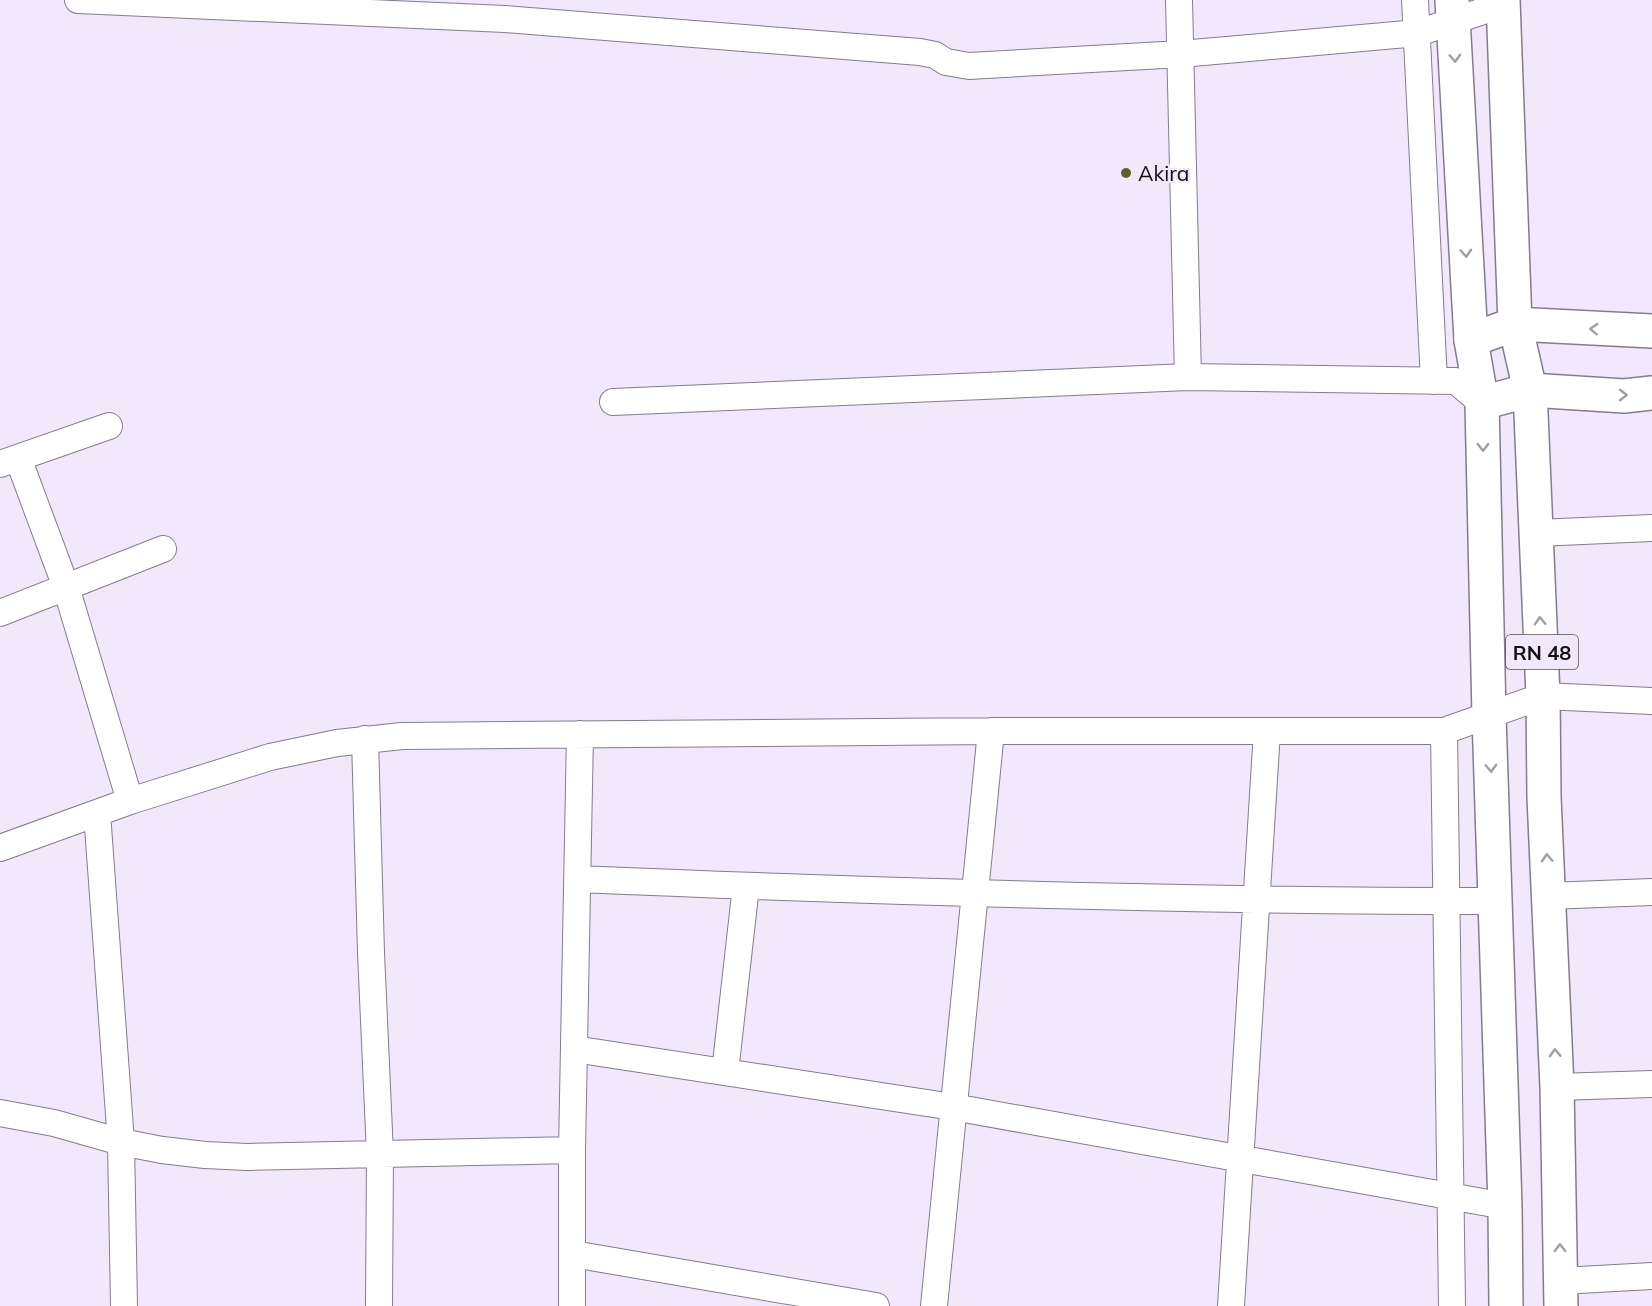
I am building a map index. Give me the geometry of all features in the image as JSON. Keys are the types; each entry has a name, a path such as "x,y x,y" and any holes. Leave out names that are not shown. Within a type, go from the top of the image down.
{"main road":[{"name":"RN 48","path":"1504,2 1515,324 1530,390 1537,533 1544,797 1557,1087 1561,1294"},
{"name":"RN 48","path":"1452,10 1471,340 1482,402 1506,1306"},
{"path":"1471,340 1515,324 1652,331"},
{"path":"1482,402 1530,390 1624,396 1652,393"}],"street":[{"path":"78,0 505,19 920,52 935,55 946,62 969,66 1182,54 1418,33 1452,10 1504,2"},
{"path":"1179,0 1188,377"},
{"path":"1415,0 1445,381"},
{"path":"1445,381 1471,340"},
{"path":"612,402 1188,377 1445,381 1482,402"},
{"path":"109,426 9,461 66,587 130,801"},
{"path":"1537,533 1652,528"},
{"path":"0,613 162,549"},
{"path":"0,848 130,801 270,757 302,749 365,739 402,736 580,734 1444,731 1543,696 1652,701"},
{"path":"934,1306 991,731"},
{"path":"1231,1306 1267,731"},
{"path":"1444,731 1452,1306"},
{"path":"572,1306 572,1150 580,734"},
{"path":"365,739 380,1154 379,1306"},
{"path":"97,813 121,1142 124,1306"},
{"path":"578,879 746,886 1256,899 1495,901"},
{"path":"725,1072 746,886"},
{"path":"1548,896 1652,892"},
{"path":"574,1049 953,1107 1505,1206"},
{"path":"1557,1087 1652,1084"},
{"path":"0,1113 54,1123 121,1142 205,1155 247,1157 572,1150"},
{"path":"573,1254 876,1306"},
{"path":"1561,1294 1652,1276"}],"place":[{"name":"Akira","path":"1126,173"}]}
